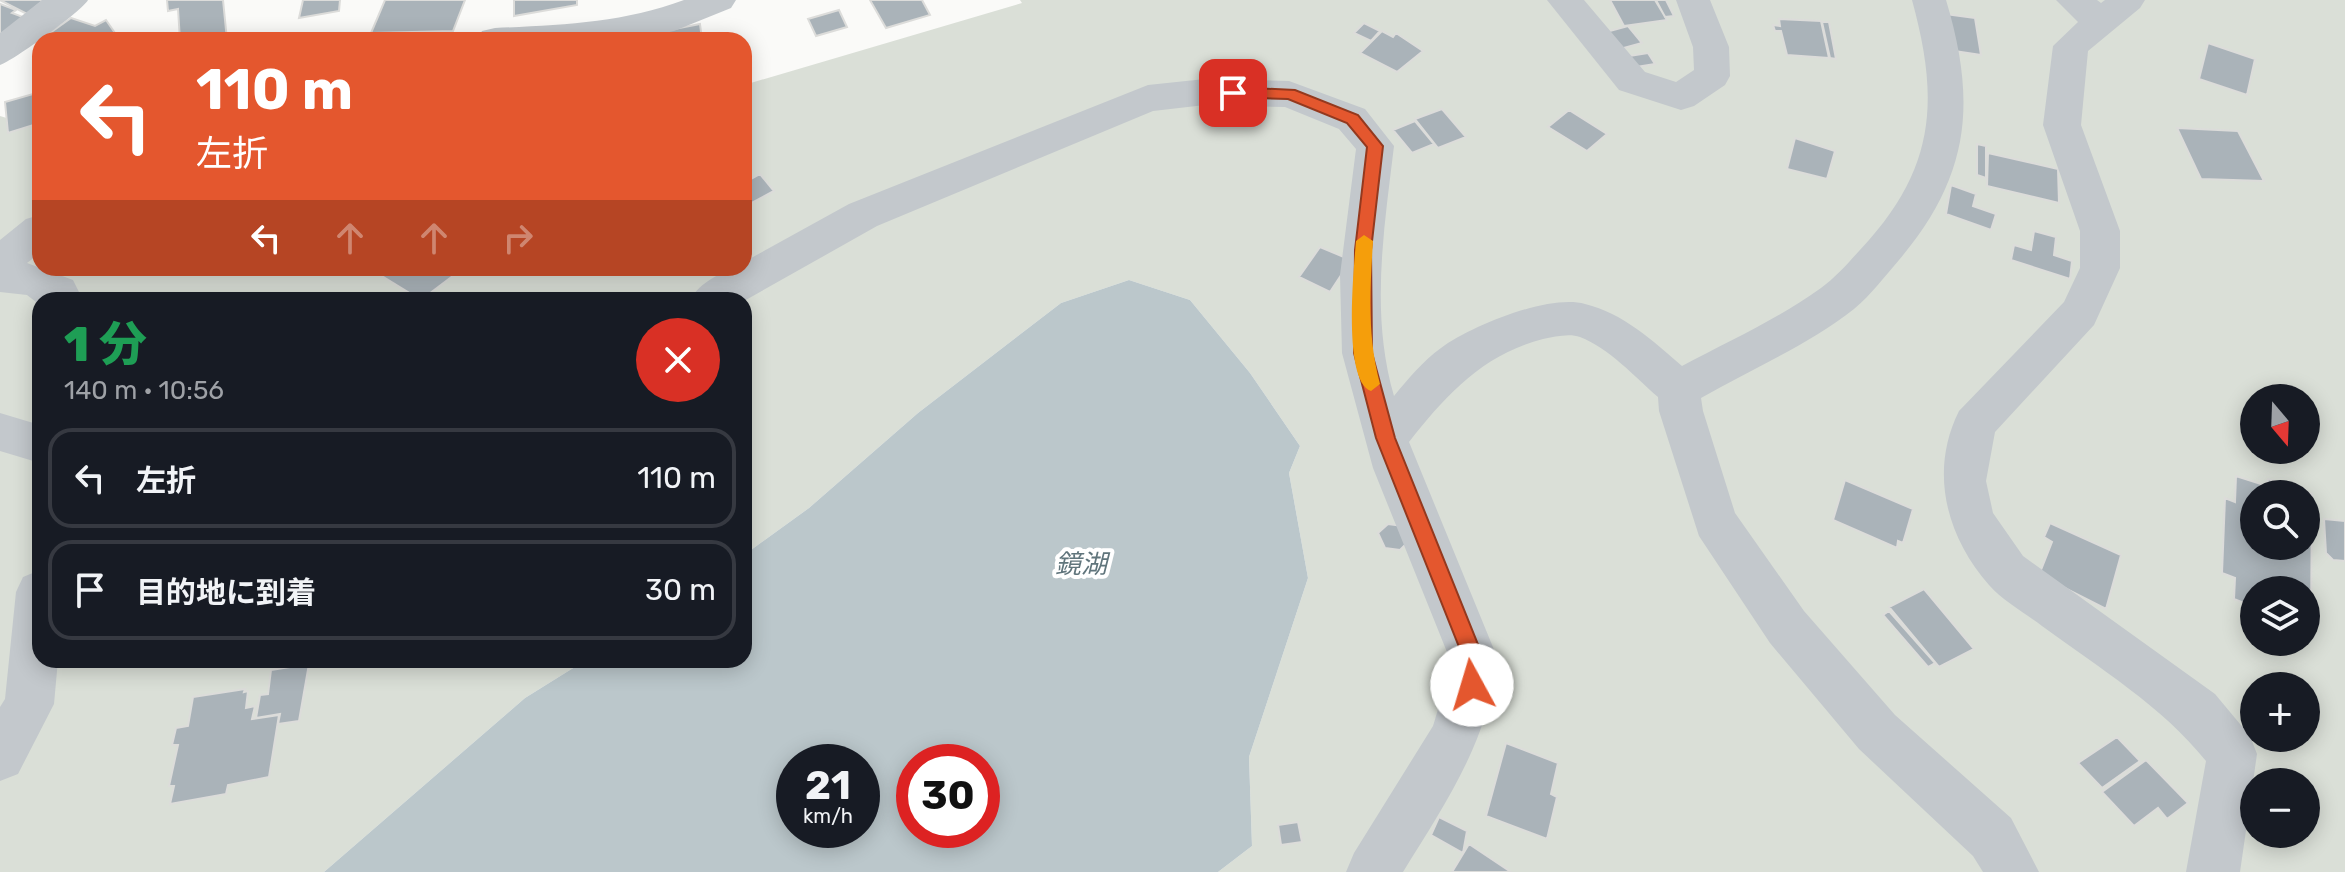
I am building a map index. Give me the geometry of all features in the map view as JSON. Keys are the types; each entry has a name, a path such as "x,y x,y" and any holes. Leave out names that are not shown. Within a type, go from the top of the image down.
{"street":[{"path":"0,52 53,9 71,0"},
{"path":"615,32 661,22 719,0"},
{"path":"1564,0 1632,81 1681,97 1712,76 1711,47 1693,0"},
{"path":"1679,389 1839,297 1898,236 1934,178 1950,119 1945,46 1929,0"},
{"path":"2101,7 2071,46 2062,125 2100,231 2100,268 2079,313 1974,424 1964,481 1972,520 2006,571 2197,711 2232,754 2213,872"},
{"path":"725,292 863,215 1148,98 1205,92 1289,94 1352,119 1375,146 1360,317 1363,353 1386,438 1473,657 1472,685 1449,746 1373,872"},
{"path":"0,263 32,237"},
{"path":"0,276 33,280 59,292"},
{"path":"1386,438 1458,359 1544,321 1581,319 1618,339 1679,389 1681,411 1715,522 1797,639 1877,732 1992,837 2012,872"},
{"path":"0,432 32,442"},
{"path":"0,756 29,704 33,668"}],"shaded area":[{"path":"1020,0 2345,0 2345,872 1218,872 1252,846 1249,757 1308,578 1289,473 1300,446 1250,373 1190,300 1129,280 1061,303 918,413 809,508 752,549 752,292 32,292 32,668 573,668 525,698 324,872 0,872 0,116 32,126 32,276 752,276 752,83 1022,3"}],"water":[{"name":"鏡湖","path":"1129,280 1190,300 1250,373 1300,446 1289,473 1308,578 1249,757 1252,846 1218,872 324,872 525,698 573,668 752,668 752,549 809,508 918,413 1061,303"}],"building":[{"path":"0,0 44,0 27,14"},
{"path":"167,0 223,0 226,32 179,32 178,9 168,11"},
{"path":"303,0 340,0 339,11 299,18"},
{"path":"385,0 465,0 453,31 371,32"},
{"path":"514,0 577,0 577,5 514,16"},
{"path":"870,0 922,0 930,15 886,28"},
{"path":"1610,0 1655,0 1667,20 1624,26"},
{"path":"1656,0 1666,0 1674,16 1665,17"},
{"path":"0,4 16,10 12,13 31,20 0,35"},
{"path":"839,10 847,27 816,36 808,19"},
{"path":"1923,11 1975,18 1981,55 1928,47"},
{"path":"71,18 95,26 106,20 114,32 51,32"},
{"path":"1779,19 1821,21 1829,58 1787,55 1781,31 1775,31 1773,25 1780,26"},
{"path":"1822,22 1829,22 1836,59 1830,58"},
{"path":"1364,23 1380,31 1371,41 1354,33"},
{"path":"700,24 701,32 664,32"},
{"path":"1628,26 1642,43 1620,49 1606,32"},
{"path":"1382,31 1393,37 1396,33 1423,51 1397,72 1360,53"},
{"path":"2208,43 2255,59 2247,95 2199,79"},
{"path":"1648,53 1655,64 1630,68 1623,57"},
{"path":"32,94 32,126 8,133 5,102"},
{"path":"1442,109 1466,137 1438,148 1415,119"},
{"path":"1569,110 1607,134 1587,151 1548,127"},
{"path":"1415,121 1434,144 1412,153 1393,130"},
{"path":"2177,128 2238,131 2264,181 2201,179"},
{"path":"1795,138 1835,151 1827,179 1787,169"},
{"path":"1977,144 1986,146 1986,178 1977,175"},
{"path":"1988,153 2058,169 2059,203 1987,186"},
{"path":"760,174 774,191 752,203 752,178"},
{"path":"1951,185 1976,194 1973,206 1996,214 1991,230 1946,214"},
{"path":"2034,231 2056,237 2054,255 2072,261 2070,279 2011,260 2014,245 2031,250"},
{"path":"1320,247 1351,260 1330,292 1299,277"},
{"path":"382,276 453,276 432,292 408,292"},
{"path":"2236,476 2248,480 2240,480 2240,560 2312,560 2311,576 2240,576 2240,601 2234,599 2235,578 2222,573 2225,498 2235,502"},
{"path":"1845,480 1913,509 1903,543 1898,541 1897,548 1833,520"},
{"path":"2324,519 2345,521 2345,561 2333,560 2326,553"},
{"path":"2050,523 2121,555 2106,609 2039,575 2052,542 2044,537"},
{"path":"1388,524 1403,526 1410,540 1400,550 1385,548 1378,533"},
{"path":"1924,589 1974,649 1939,667 1889,607"},
{"path":"1889,611 1935,663 1928,667 1883,615"},
{"path":"308,668 299,721 278,724 280,714 256,718 260,695 268,694 271,670"},
{"path":"245,689 244,692 248,691 246,708 255,706 252,719 279,715 269,777 228,785 226,794 170,804 174,786 169,786 178,745 172,745 176,728 188,726 193,697"},
{"path":"2117,737 2140,761 2102,788 2078,763"},
{"path":"1506,743 1558,763 1551,794 1557,797 1547,839 1486,816"},
{"path":"2146,760 2188,803 2167,819 2158,808 2134,826 2102,792"},
{"path":"1439,817 1467,831 1463,853 1431,835"},
{"path":"1298,822 1302,842 1281,845 1278,825"},
{"path":"1469,844 1511,872 1452,872"}],"slow traffic":[{"path":"1364,241 1360,317 1363,353 1371,384"}],"route":[{"path":"1233,93 1289,94 1352,119 1375,146 1363,250 1360,317 1363,353 1386,438 1473,657 1472,685"}]}
